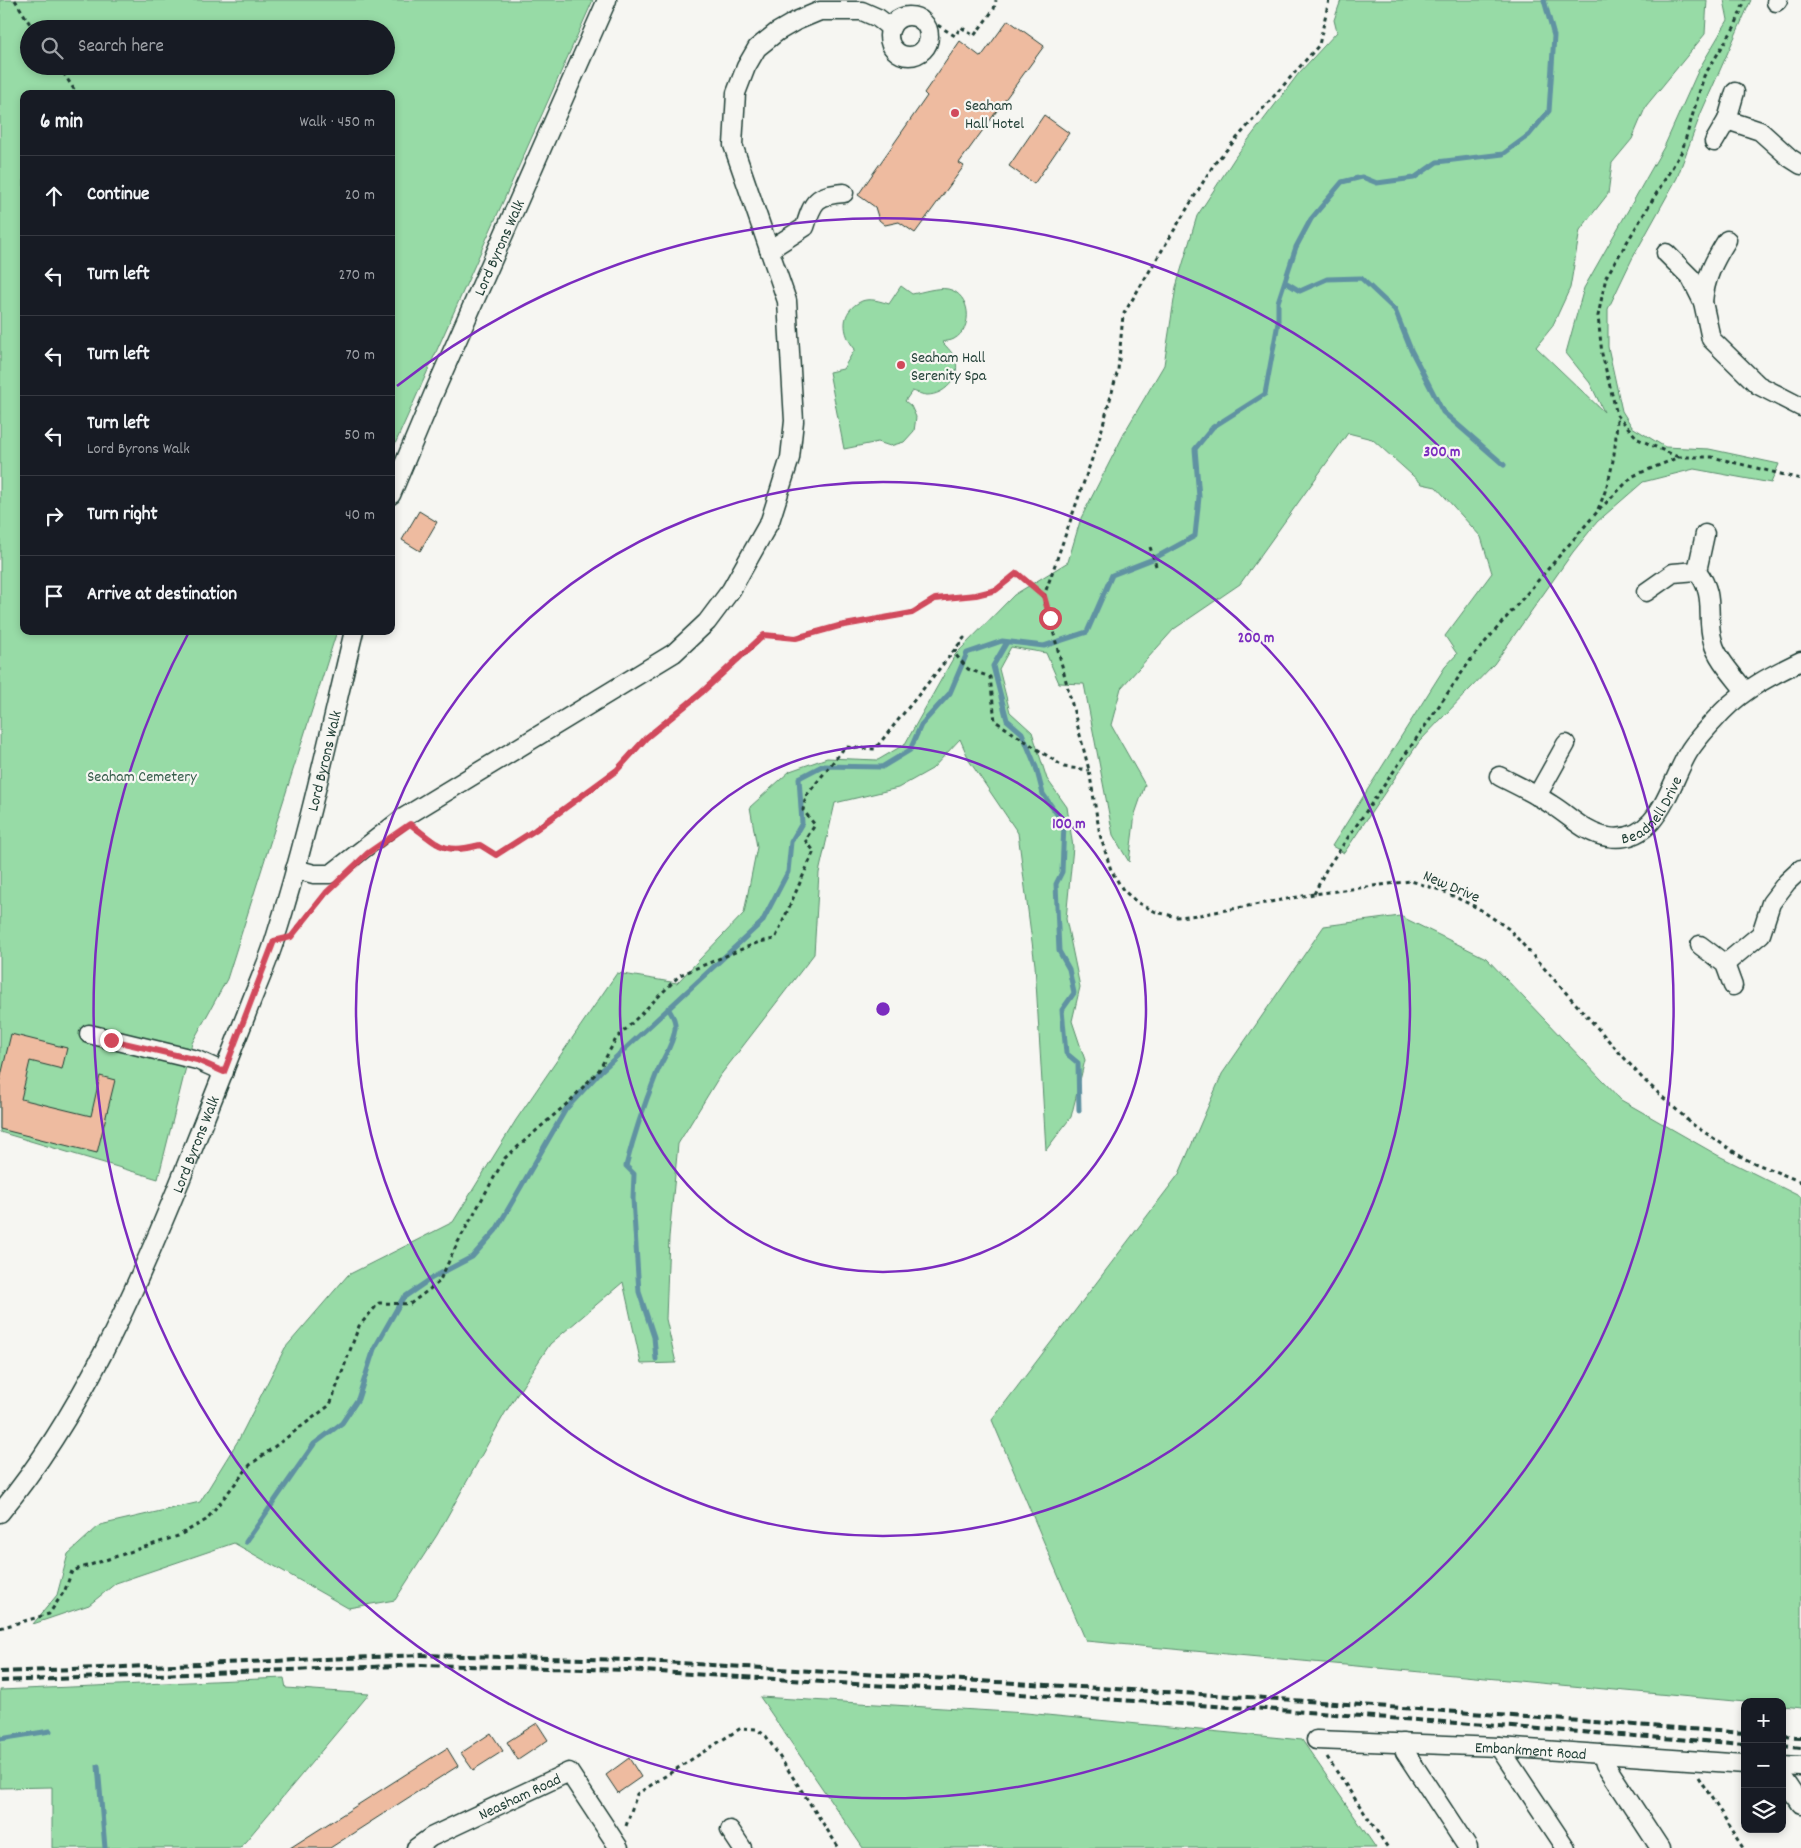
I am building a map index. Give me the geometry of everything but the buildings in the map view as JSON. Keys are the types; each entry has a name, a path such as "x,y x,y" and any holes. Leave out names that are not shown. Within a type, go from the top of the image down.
{"street":[{"name":"Lord Byrons Walk","path":"395,485 432,395 607,0"},
{"path":"295,869 314,874 331,874 403,818 674,653 707,622 731,590 770,520 790,458 794,421 787,301 733,145 736,93 746,67 757,48 777,32 796,21 820,11 862,11 878,18 891,28"},
{"path":"908,16 921,20 926,28 929,38 923,51 910,56 903,56 892,48 889,34 891,28 901,18 908,16"},
{"path":"1714,142 1727,120 1735,92"},
{"path":"1727,120 1760,131 1790,158 1801,165"},
{"path":"769,250 805,227 811,209 818,198 827,194 844,193"},
{"path":"1703,302 1705,284 1712,263 1727,240"},
{"path":"1666,253 1691,278 1703,302 1712,339 1758,385 1801,407"},
{"path":"1697,571 1705,534"},
{"path":"1646,592 1673,573 1697,571"},
{"path":"1697,571 1705,581 1708,592 1713,644 1745,691"},
{"name":"Lord Byrons Walk","path":"0,1513 34,1468 78,1398 117,1328 153,1248 224,1072 274,941 295,869 353,635"},
{"name":"Beadnell Drive","path":"1499,776 1536,796 1595,833 1608,837 1623,837 1640,831 1660,811 1691,748 1724,710 1745,691 1801,661"},
{"path":"1536,796 1566,744"},
{"path":"1725,964 1747,948 1761,934 1771,903 1787,882 1801,869"},
{"path":"1700,946 1725,964 1734,986"},
{"path":"89,1034 197,1060 224,1072"},
{"name":"Embankment Road","path":"1316,1740 1499,1747 1741,1764"},
{"path":"1403,1743 1405,1752 1468,1848"},
{"path":"1499,1747 1566,1848"},
{"path":"1602,1754 1604,1764 1660,1848"},
{"path":"1786,1766 1801,1767"},
{"name":"Neasham Road","path":"416,1848 435,1843 569,1772 616,1843"},
{"path":"1786,1782 1801,1804"},
{"path":"730,1830 742,1848"}],"path":[{"path":"14,0 27,20"},
{"path":"926,28 931,21 955,36 961,27 974,36 994,9 996,0"},
{"path":"410,824 445,849 459,851 480,845 496,855 535,830 617,770 646,738 701,693 764,635 796,638 839,626 912,613 935,599 976,595 996,590 1017,573 1044,596 1100,436 1118,370 1123,315 1214,164 1319,45 1329,0"},
{"path":"64,75 74,90"},
{"path":"1597,512 1609,484 1616,453 1618,416"},
{"path":"1314,894 1327,868 1474,655 1597,512 1633,476 1679,457 1712,457 1801,479"},
{"path":"1150,547 1157,569"},
{"name":"New Drive","path":"1044,596 1089,770 1100,835 1111,870 1122,890 1138,904 1163,914 1177,916 1199,915 1314,894 1410,881 1442,891 1478,908 1509,929 1643,1079 1692,1124 1745,1159 1801,1182"},
{"path":"0,1628 49,1614 65,1590 72,1571 178,1536 206,1520 250,1465 330,1405 359,1326 379,1303 410,1304 439,1282 458,1242 505,1158 570,1101 600,1070 616,1039 680,975 759,942 776,939 814,851 805,840 815,825 803,810 806,796 845,747 875,749 964,638 954,653 968,669 990,677 995,721 1064,767 1089,770"},
{"path":"274,941 291,937 333,886"},
{"path":"616,1843 625,1829 637,1794 741,1728 756,1729 766,1736 839,1848"},
{"path":"1316,1740 1388,1848"},
{"path":"1687,1760 1744,1848"}],"green space":[{"name":"Seaham Cemetery","path":"0,0 593,0 395,444 395,90 20,90 20,635 336,635 227,979 192,1043 158,1179 0,1132"},
{"path":"1341,0 1707,0 1705,34 1646,106 1632,139 1612,163 1608,194 1580,230 1570,288 1552,327 1536,347 1604,412 1590,383 1566,353 1584,288 1664,147 1699,69 1728,20 1724,0 1751,0 1701,113 1677,178 1632,259 1608,309 1608,347 1622,411 1632,427 1665,447 1709,449 1779,464 1771,483 1694,469 1643,482 1597,522 1573,552 1494,664 1419,742 1344,853 1332,846 1445,667 1457,654 1445,636 1492,573 1481,537 1436,487 1422,484 1372,439 1348,433 1240,584 1174,629 1121,688 1111,725 1145,785 1135,814 1129,862 1113,835 1084,684 1059,683 1046,653 1011,647 999,669 1010,712 1032,732 1047,779 1067,807 1073,847 1066,919 1080,987 1072,1021 1085,1060 1071,1117 1046,1150 1035,965 1018,833 970,762 960,739 932,769 898,788 835,803 819,873 814,954 719,1077 678,1144 669,1237 666,1319 676,1363 641,1364 623,1282 550,1344 505,1413 437,1535 395,1600 348,1608 234,1543 116,1583 89,1605 33,1624 57,1595 68,1554 100,1525 200,1502 239,1439 285,1348 348,1275 453,1222 516,1120 617,973 677,983 744,913 757,847 750,807 790,771 827,758 878,760 905,744 955,655 1014,595 1068,562 1081,518 1127,428 1164,365 1176,287 1197,216 1236,156 1299,73 1337,32 1334,20"},
{"name":"Seaham Hall Serenity Spa","path":"901,286 912,294 935,289 948,289 956,292 961,297 967,312 965,327 954,339 942,342 955,358 956,374 949,385 939,392 923,395 912,391 905,401 911,406 916,417 914,431 904,442 890,446 878,442 844,449 829,372 843,369 855,349 845,330 846,317 855,305 865,300 889,304"},
{"path":"1400,916 1486,958 1621,1100 1719,1156 1801,1197 1801,1708 1786,1706 1786,1698 1741,1698 1741,1702 1086,1641 992,1420 1179,1174 1222,1074 1324,926"},
{"path":"284,1678 286,1688 369,1694 240,1848 52,1848 52,1787 0,1788 0,1690"},
{"path":"760,1697 1026,1713 1302,1740 1376,1848 863,1848"}],"waterway":[{"path":"246,1542 314,1444 342,1423 358,1399 374,1349 403,1298 432,1278 472,1257 496,1230 566,1109 600,1072 762,922 788,872 791,842 802,823 799,778 822,766 882,767 910,750 921,725 950,693 967,653 1002,641 1044,646 1087,632 1112,575 1153,559 1195,536 1199,497 1195,449 1213,427 1265,394 1278,323 1278,302 1296,247 1311,219 1342,182 1362,177 1377,183 1414,178 1437,162 1503,154 1529,135 1549,111 1554,36 1544,0"},
{"path":"1285,282 1300,291 1327,279 1361,278 1395,310 1411,350 1443,412 1504,465"},
{"path":"1007,642 993,666 1007,720 1022,733 1036,767 1043,794 1064,824 1062,872 1056,884 1059,951 1069,969 1074,993 1062,1010 1066,1053 1078,1063 1079,1111"},
{"path":"656,1359 654,1337 639,1292 633,1199 634,1174 626,1166 647,1098 674,1035 675,1023 668,1008"},
{"path":"0,1739 50,1731"},
{"path":"98,1766 105,1848"}],"railway":[{"path":"0,1672 422,1655 628,1660 1265,1698 1741,1733"},
{"path":"0,1681 422,1665 627,1670 1265,1709 1741,1744"},
{"path":"1786,1736 1801,1737"},
{"path":"1786,1746 1801,1748"}],"place":[{"name":"Seaham Hall Hotel","path":"955,113"},
{"name":"Seaham Hall Serenity Spa","path":"901,365"}],"route":[{"path":"111,1040 197,1060 224,1072 274,941 291,937 326,893 368,853 410,824 445,849 459,851 480,845 496,855 535,830 617,770 646,738 701,693 764,635 796,638 839,626 912,613 935,599 976,595 996,590 1017,573 1044,596 1050,618"}]}
